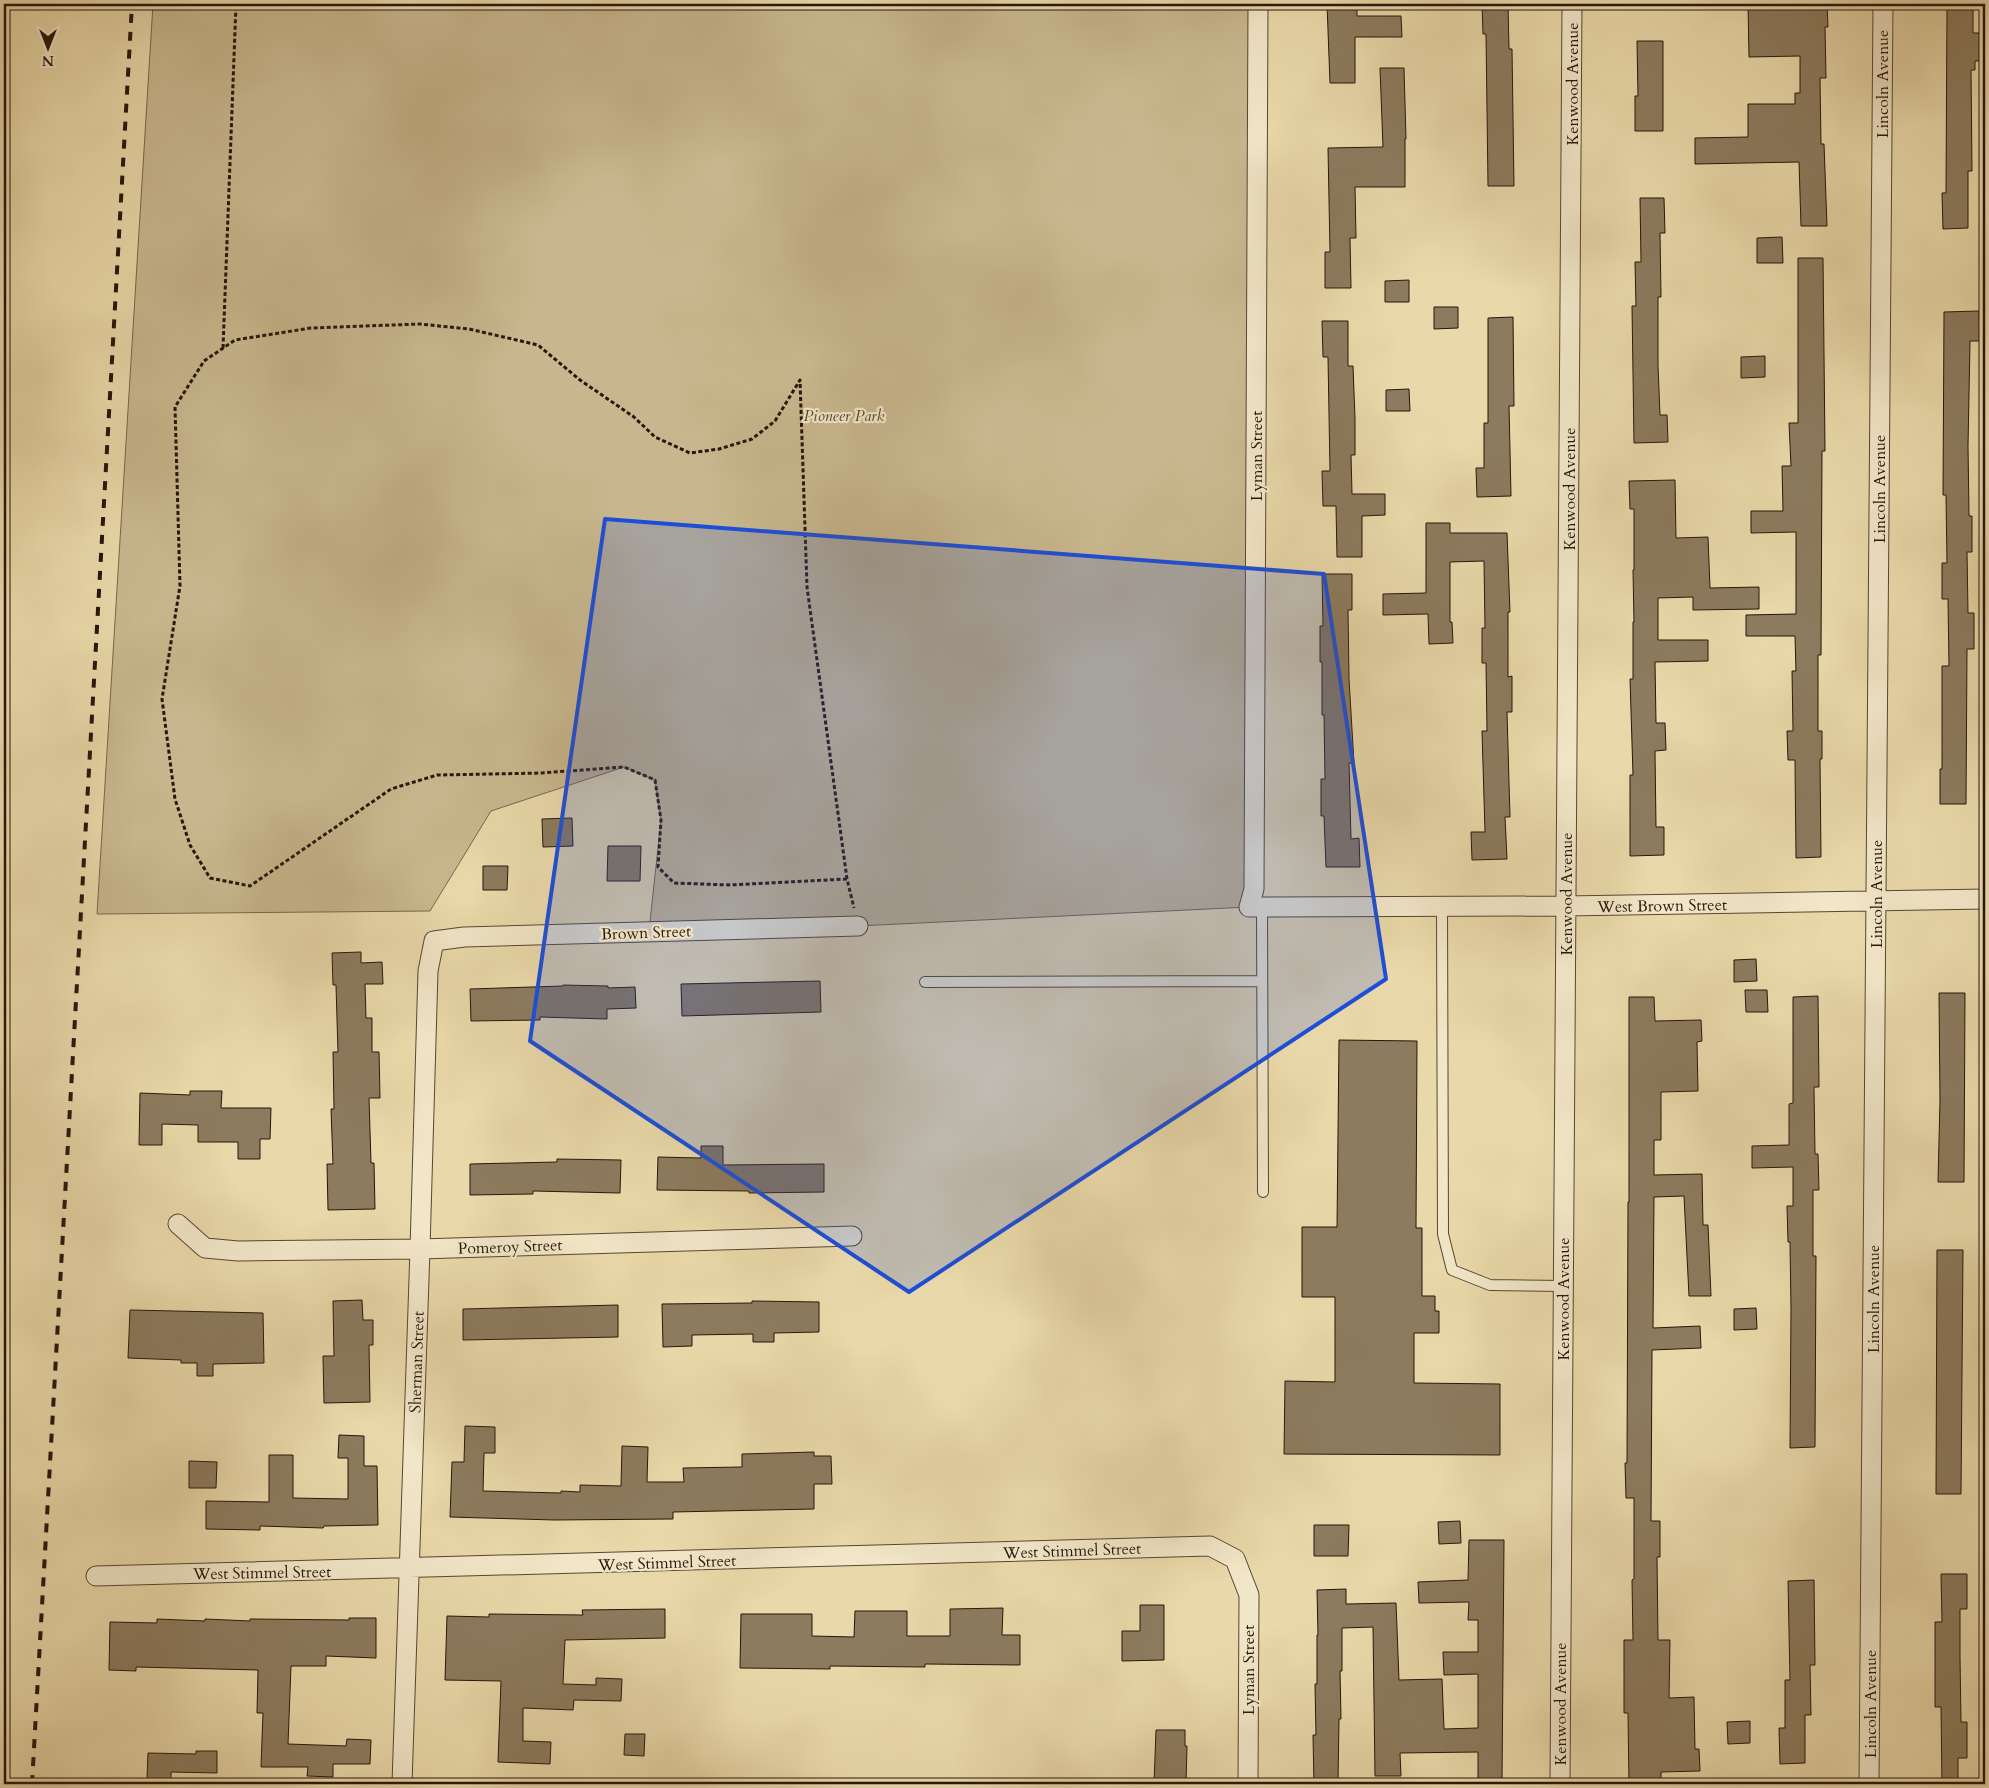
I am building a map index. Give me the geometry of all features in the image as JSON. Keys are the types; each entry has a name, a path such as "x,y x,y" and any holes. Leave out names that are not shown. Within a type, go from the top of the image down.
{"street":[{"name":"Lyman Street","path":"1255,907 1258,4"},
{"name":"Kenwood Avenue","path":"1560,1784 1572,4"},
{"name":"Lincoln Avenue","path":"1869,1784 1883,4"},
{"name":"West Brown Street","path":"1255,907 1566,906 1985,898"},
{"name":"Brown Street","path":"434,941 464,937 858,926"},
{"name":"Sherman Street","path":"402,1784 428,971 434,941"},
{"name":"Pomeroy Street","path":"178,1224 205,1248 238,1251 420,1249 852,1236"},
{"name":"West Stimmel Street","path":"96,1576 1210,1546 1235,1559"},
{"name":"Lyman Street","path":"1235,1559 1249,1595 1248,1784"}],"lane":[{"path":"1442,906 1442,1234 1452,1270 1490,1285 1563,1286"},
{"path":"1255,907 1262,981 1263,1192"},
{"path":"925,982 1262,981"}],"path":[{"path":"223,348 236,4"},
{"path":"847,879 730,885 674,883 658,867 660,820 654,780 624,767 541,773 437,775 391,789 250,886 210,878 190,845 175,799 162,699 180,586 175,407 204,361 234,340 311,328 420,324 469,329 538,345 580,380 634,417 654,438 690,453 719,448 752,439 775,422 800,380 806,587 847,879 858,926"}],"highlighted area":[{"path":"605,519 1324,574 1386,979 909,1292 530,1041"}],"green space":[{"name":"Pioneer Park","path":"153,4 1258,4 1249,907 858,926 649,931 661,820 655,780 624,767 491,811 430,911 97,914"}],"building":[{"path":"1327,4 1357,4 1357,16 1401,16 1402,37 1355,37 1355,83 1330,83"},
{"path":"1482,4 1508,4 1509,49 1512,49 1514,186 1488,186 1486,34 1483,34"},
{"path":"1748,4 1827,4 1828,27 1825,27 1826,78 1820,78 1821,144 1824,144 1827,226 1801,226 1799,162 1695,164 1695,138 1748,137 1748,104 1795,104 1795,93 1800,93 1800,56 1749,57"},
{"path":"1947,4 1973,4 1973,33 1984,33 1984,61 1975,61 1975,70 1971,70 1972,171 1968,171 1968,228 1943,229 1942,193 1946,193"},
{"path":"1637,41 1663,41 1663,131 1635,131 1635,96 1638,96"},
{"path":"1380,68 1404,68 1405,187 1355,187 1356,238 1350,238 1351,288 1325,288 1325,252 1330,252 1328,148 1383,147"},
{"path":"1640,198 1664,198 1665,233 1660,233 1661,297 1658,297 1658,365 1660,415 1667,415 1668,442 1634,443 1632,306 1636,306 1635,262 1641,262"},
{"path":"1782,237 1783,263 1757,263 1757,238"},
{"path":"1798,258 1823,258 1825,451 1822,451 1821,655 1818,655 1818,731 1822,731 1822,759 1820,759 1821,857 1796,858 1795,760 1788,760 1787,731 1793,731 1792,671 1796,671 1795,636 1746,636 1746,615 1796,614 1796,532 1751,533 1751,511 1783,511 1782,466 1791,466 1789,423 1798,423"},
{"path":"1409,280 1409,302 1385,302 1385,281"},
{"path":"1434,307 1458,307 1458,328 1434,329"},
{"path":"1979,311 1980,341 1970,341 1968,446 1969,516 1972,516 1972,552 1967,552 1968,613 1974,613 1974,649 1967,649 1966,804 1940,804 1942,666 1949,666 1948,599 1942,599 1942,563 1947,563 1946,495 1943,495 1944,312"},
{"path":"1513,317 1514,406 1509,406 1511,496 1477,497 1476,468 1484,468 1484,423 1488,423 1488,318"},
{"path":"1322,321 1348,321 1348,366 1353,366 1355,419 1355,455 1351,455 1352,494 1385,494 1385,515 1362,516 1362,557 1337,557 1336,506 1323,506 1322,471 1330,471 1328,357 1323,357"},
{"path":"1765,356 1765,377 1741,378 1741,357"},
{"path":"1409,389 1410,411 1386,411 1386,390"},
{"path":"1675,480 1676,538 1708,537 1710,588 1759,587 1759,609 1693,610 1693,597 1658,598 1658,640 1708,640 1708,661 1655,662 1656,723 1665,723 1666,750 1655,751 1656,827 1664,827 1664,855 1630,856 1630,775 1633,775 1630,679 1633,679 1634,509 1630,509 1629,481"},
{"path":"1426,523 1450,523 1450,533 1507,533 1510,612 1508,612 1508,677 1512,676 1512,712 1507,712 1510,817 1505,817 1507,859 1472,860 1471,832 1485,832 1482,731 1487,731 1486,663 1482,663 1482,628 1485,628 1484,561 1450,562 1450,622 1452,622 1453,643 1429,644 1428,614 1383,615 1383,594 1426,593"},
{"path":"1322,574 1352,574 1352,610 1348,610 1349,679 1354,763 1349,763 1351,839 1359,838 1360,867 1326,867 1324,816 1321,816 1321,779 1325,779 1322,662 1320,662 1320,626 1323,626"},
{"path":"572,818 573,846 543,847 542,819"},
{"path":"608,846 641,846 640,881 607,881"},
{"path":"483,866 508,866 507,890 483,890"},
{"path":"361,952 361,963 382,962 383,984 365,984 366,1018 372,1018 372,1052 379,1052 380,1098 369,1098 371,1163 374,1163 375,1209 328,1210 327,1164 333,1164 331,1109 334,1109 333,1052 338,1052 336,985 333,985 332,953"},
{"path":"1756,959 1757,981 1734,982 1734,960"},
{"path":"820,981 821,1012 682,1016 681,984"},
{"path":"563,985 608,986 608,988 635,987 636,1008 607,1009 607,1019 540,1017 540,1020 471,1021 470,989"},
{"path":"1745,990 1767,990 1768,1012 1746,1012"},
{"path":"1939,993 1965,993 1964,1182 1938,1182 1940,1100"},
{"path":"1818,996 1819,1087 1814,1087 1815,1154 1818,1154 1819,1190 1813,1190 1813,1256 1816,1256 1815,1447 1790,1448 1791,1310 1790,1242 1788,1242 1787,1206 1793,1206 1793,1167 1752,1168 1752,1146 1789,1145 1789,1104 1793,1103 1793,997"},
{"path":"1629,997 1654,997 1655,1021 1701,1020 1702,1041 1697,1042 1698,1091 1661,1092 1661,1140 1654,1140 1654,1175 1702,1174 1703,1225 1708,1225 1711,1296 1689,1296 1684,1196 1654,1197 1653,1328 1700,1326 1701,1348 1652,1350 1651,1521 1660,1521 1660,1557 1657,1557 1658,1640 1670,1640 1669,1698 1694,1697 1695,1749 1699,1749 1700,1771 1661,1772 1661,1784 1629,1784 1628,1713 1624,1713 1624,1640 1633,1640 1632,1580 1634,1579 1634,1498 1626,1498 1625,1463 1627,1463"},
{"path":"1339,1040 1417,1041 1416,1228 1422,1228 1422,1296 1435,1296 1435,1311 1439,1311 1439,1333 1414,1333 1414,1383 1500,1384 1500,1455 1284,1454 1285,1381 1335,1382 1335,1297 1302,1297 1302,1227 1337,1227"},
{"path":"190,1091 222,1091 221,1108 271,1108 270,1139 260,1139 260,1159 238,1159 238,1142 198,1142 198,1125 162,1124 162,1145 139,1145 140,1093 190,1095"},
{"path":"701,1146 723,1146 723,1165 824,1164 824,1192 749,1193 749,1191 657,1190 658,1157 701,1158"},
{"path":"557,1159 621,1160 620,1193 533,1191 533,1194 470,1195 470,1164 557,1162"},
{"path":"1937,1250 1963,1250 1961,1494 1936,1494"},
{"path":"362,1300 363,1320 373,1320 373,1345 369,1345 370,1402 324,1403 323,1356 334,1356 333,1301"},
{"path":"752,1301 819,1302 819,1332 774,1333 774,1342 753,1342 753,1334 692,1335 692,1346 663,1347 662,1304 752,1303"},
{"path":"618,1305 618,1337 463,1340 463,1309"},
{"path":"1756,1308 1757,1329 1734,1330 1734,1309"},
{"path":"130,1310 263,1313 264,1363 213,1364 213,1376 197,1376 197,1363 181,1363 181,1360 128,1358"},
{"path":"465,1426 495,1427 495,1453 484,1453 483,1491 561,1493 561,1491 580,1492 580,1485 621,1486 622,1446 648,1447 647,1482 684,1482 683,1468 742,1467 742,1454 814,1452 814,1456 831,1456 832,1484 814,1484 814,1509 673,1512 673,1519 555,1520 450,1517 452,1462 464,1462"},
{"path":"339,1435 364,1436 364,1466 377,1466 378,1525 324,1526 323,1528 260,1526 260,1530 206,1529 206,1501 269,1502 269,1455 293,1455 293,1498 348,1499 348,1458 338,1458"},
{"path":"189,1461 217,1462 216,1488 189,1488"},
{"path":"1460,1521 1461,1543 1439,1544 1438,1522"},
{"path":"1314,1525 1349,1525 1348,1556 1314,1556"},
{"path":"1469,1540 1504,1540 1502,1784 1478,1784 1478,1752 1400,1753 1401,1776 1375,1776 1373,1627 1342,1628 1338,1784 1314,1784 1313,1735 1316,1735 1317,1590 1346,1589 1346,1604 1396,1603 1399,1680 1442,1679 1444,1729 1478,1728 1478,1674 1444,1675 1443,1652 1478,1652 1478,1620 1468,1620 1469,1602 1419,1603 1418,1582 1468,1580"},
{"path":"1941,1574 1967,1574 1967,1609 1960,1609 1960,1657 1961,1722 1967,1722 1967,1758 1958,1758 1958,1784 1942,1784 1941,1707 1935,1707 1935,1622 1942,1622"},
{"path":"1814,1580 1815,1665 1810,1665 1811,1715 1805,1715 1805,1763 1780,1764 1779,1728 1785,1728 1785,1680 1790,1680 1788,1581"},
{"path":"1140,1605 1164,1605 1164,1660 1122,1661 1122,1631 1140,1631"},
{"path":"1003,1608 1002,1635 1020,1635 1020,1665 925,1664 925,1667 830,1666 830,1669 740,1668 741,1614 812,1614 812,1636 854,1637 855,1611 907,1611 907,1636 950,1636 950,1609"},
{"path":"665,1609 665,1638 565,1640 563,1684 596,1685 596,1678 622,1679 621,1701 574,1700 573,1710 523,1708 523,1741 551,1742 550,1764 498,1762 501,1681 445,1680 447,1616 489,1617 489,1614 583,1615 582,1610"},
{"path":"349,1618 376,1618 376,1658 326,1656 326,1666 291,1666 288,1744 346,1746 347,1739 371,1740 370,1764 333,1764 333,1777 307,1776 308,1767 261,1767 263,1713 257,1713 258,1670 136,1667 136,1671 109,1670 110,1622 157,1623 157,1619 250,1621 250,1619 349,1620"},
{"path":"1750,1721 1750,1743 1728,1744 1727,1722"},
{"path":"1156,1730 1185,1730 1185,1746 1187,1746 1186,1784 1154,1784"},
{"path":"625,1734 645,1734 644,1756 624,1755"},
{"path":"196,1751 217,1751 217,1773 171,1772 171,1780 147,1779 148,1753 196,1754"}],"railway":[{"path":"32,1784 132,4"}]}
